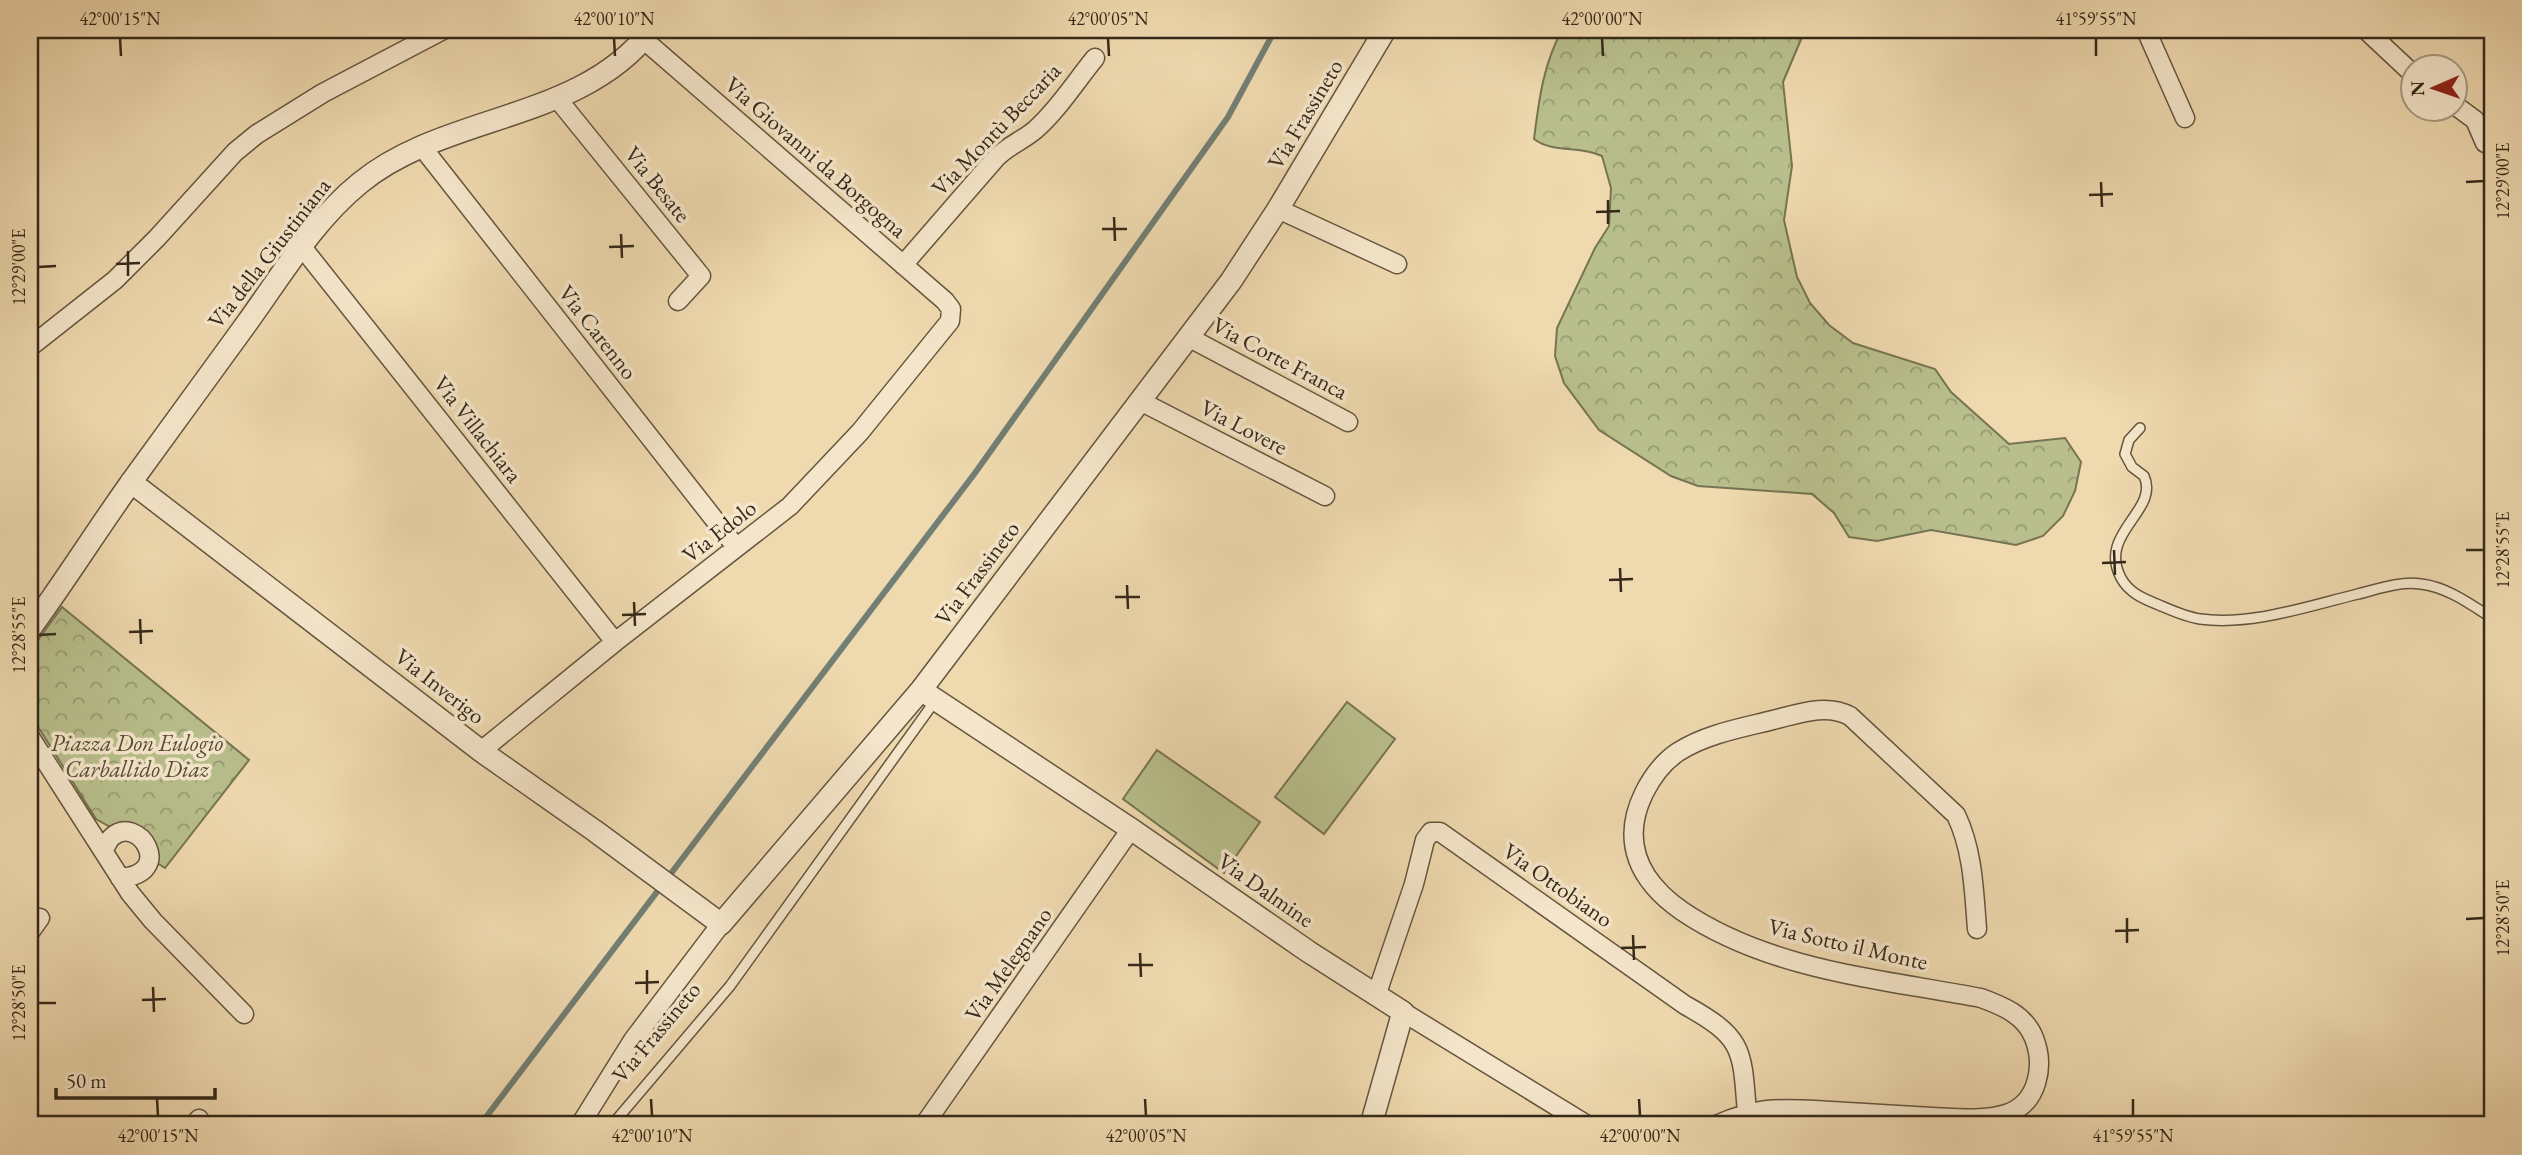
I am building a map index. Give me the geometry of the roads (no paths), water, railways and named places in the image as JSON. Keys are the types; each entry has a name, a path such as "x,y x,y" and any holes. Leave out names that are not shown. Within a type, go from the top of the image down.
{"street":[{"path":"30,347 115,280 251,138 323,93 443,30"},
{"name":"Via Frassineto","path":"580,1125 712,918 928,695 1140,401 1231,281 1278,209 1385,30"},
{"path":"2146,30 2185,118"},
{"path":"2366,30 2400,63"},
{"name":"Via della Giustiniana","path":"30,629 131,482 302,247 340,202 361,182 391,161 556,97 604,74 633,51 647,35"},
{"name":"Via Giovanni da Borgogna","path":"647,35 945,301 951,315"},
{"name":"Via Montù Beccaria","path":"903,265 995,159 1045,120 1096,58"},
{"name":"Via Besate","path":"556,97 701,276 678,301"},
{"path":"2470,117 2485,143"},
{"name":"Via Carenno","path":"422,147 736,547"},
{"path":"1278,209 1398,264"},
{"name":"Via Villachiara","path":"302,247 615,642"},
{"name":"Via Edolo","path":"481,751 615,642 790,506 860,432 945,330 951,315"},
{"name":"Via Corte Franca","path":"1188,337 1348,422"},
{"name":"Via Lovere","path":"1140,401 1325,496"},
{"name":"Via Inverigo","path":"131,482 481,751 596,831 712,918"},
{"name":"Via Dalmine","path":"928,695 1376,996 1587,1125"},
{"name":"Via Sotto il Monte","path":"1716,1125 1747,1114 1787,1109 1953,1118 2001,1115 2021,1106 2031,1094 2039,1072 2038,1050 2029,1028 2021,1018 1992,1002 1802,964 1771,955 1715,930 1671,902 1656,888 1643,869 1634,847 1633,835 1637,811 1648,786 1655,774 1675,754 1724,733 1813,710 1835,710 1850,716 1956,815 1965,834 1969,853 1977,929"},
{"path":"30,737 120,878 153,921 244,1014"},
{"name":"Via Melegnano","path":"924,1125 1130,829"},
{"name":"Via Ottobiano","path":"1376,996 1414,884 1425,840 1431,832 1440,832 1685,1005 1721,1027 1735,1043 1740,1054 1747,1114"},
{"path":"103,851 111,837 118,833 134,833 146,843 149,859 142,873 135,877 120,878"},
{"path":"1371,1125 1403,1012"},
{"path":"30,1120 35,1125"}],"lane":[{"path":"2140,428 2125,447 2125,454 2133,467 2144,476 2147,491 2141,507 2122,532 2116,556 2122,580 2137,595 2183,615 2227,621 2297,608 2393,585 2420,583 2453,594 2492,618"},
{"name":"Via Frassineto","path":"612,1125 730,986 928,695"}],"waterway":[{"path":"480,1125 975,473 1228,117 1275,30"}],"park label":[{"name":"Piazza Don Eulogio Carballido Diaz","path":"137,756"}]}
